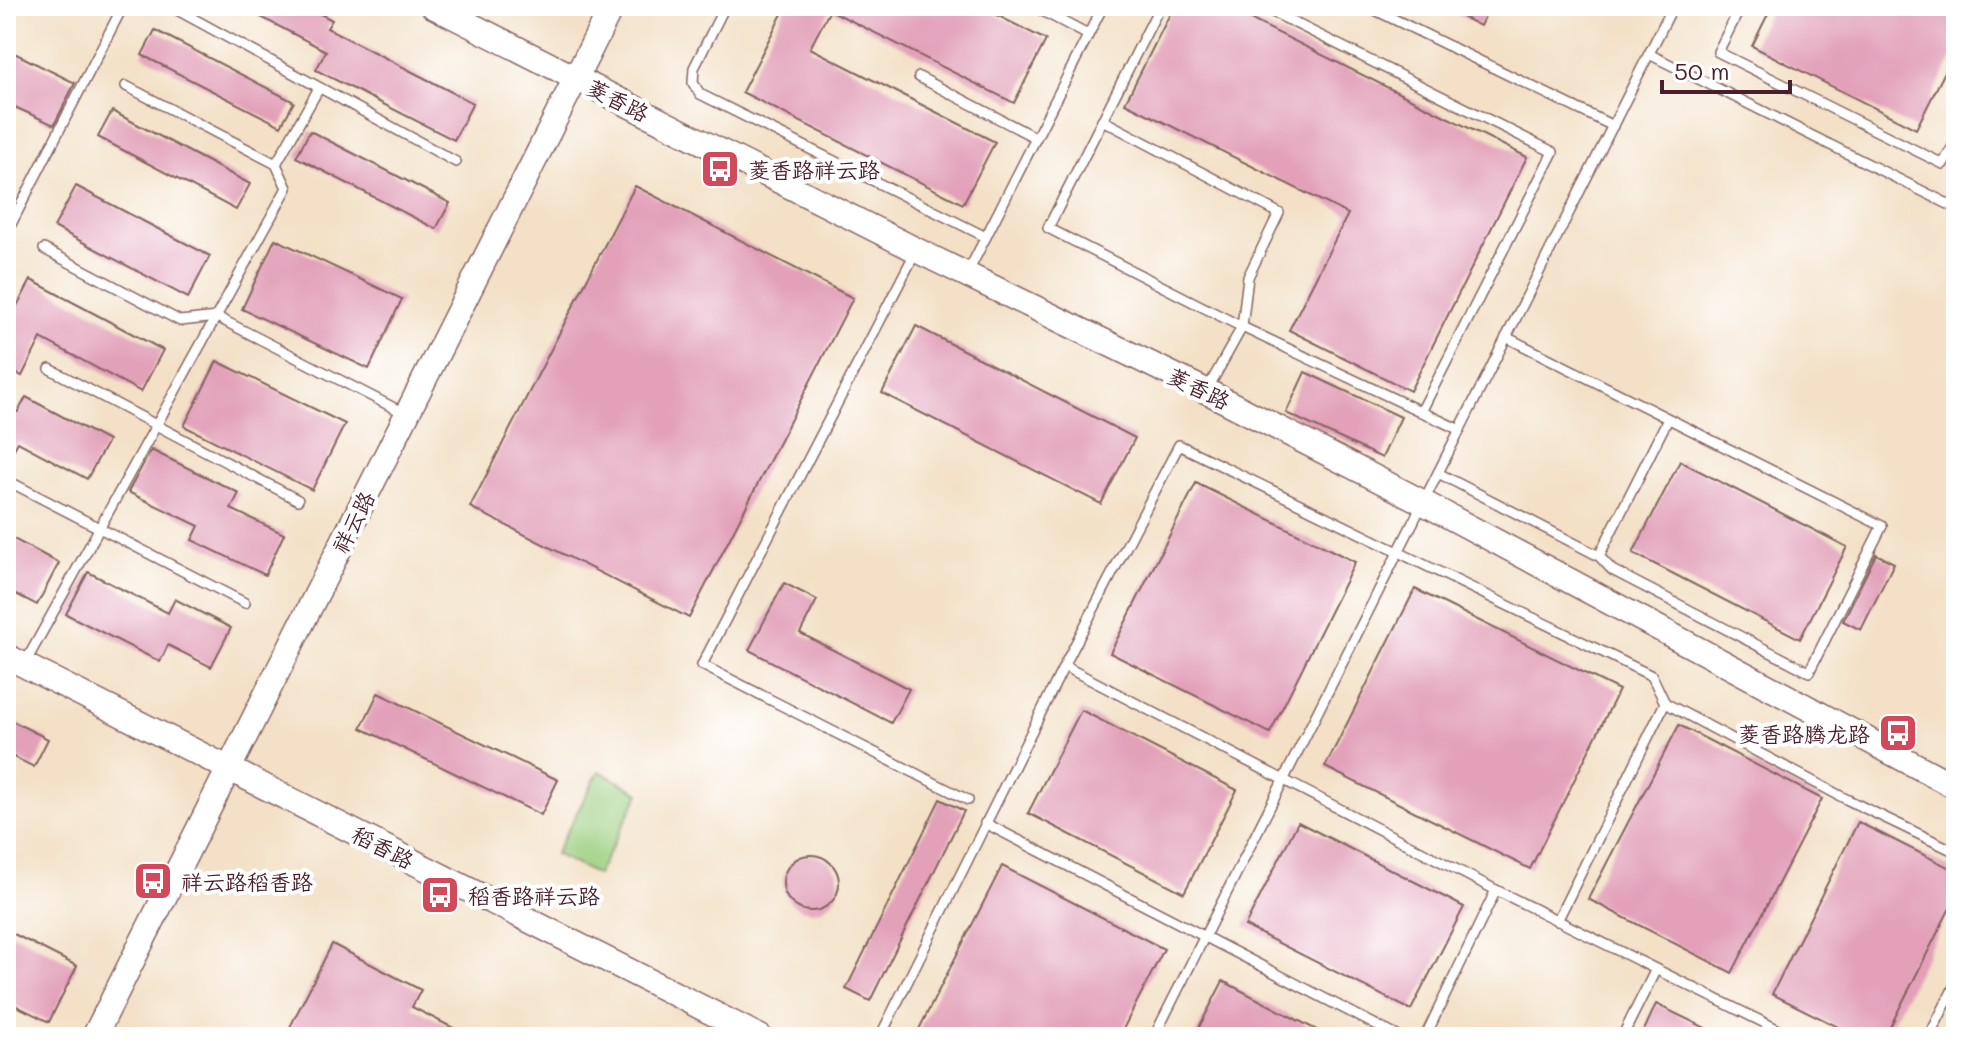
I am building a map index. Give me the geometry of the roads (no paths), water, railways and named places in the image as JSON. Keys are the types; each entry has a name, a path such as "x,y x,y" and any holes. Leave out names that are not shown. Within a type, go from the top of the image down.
{"street":[{"name":"菱香路","path":"433,6 916,250 1206,391 1424,503 1956,787"},
{"name":"祥云路","path":"94,1037 612,6"},
{"name":"稻香路","path":"11,659 760,1037"}],"lane":[{"path":"6,234 123,6"},
{"path":"170,6 456,162"},
{"path":"725,6 694,68 693,83 700,94 986,237"},
{"path":"1033,6 1088,35"},
{"path":"967,274 1103,6"},
{"path":"1160,6 1048,228 1242,327 1460,430"},
{"path":"1261,6 1553,152 1421,412"},
{"path":"1367,6 1613,126"},
{"path":"1154,1037 1673,6"},
{"path":"1741,6 1718,52 1943,164 1956,141"},
{"path":"1649,54 1956,208"},
{"path":"919,77 1036,138"},
{"path":"11,659 100,528 287,188 276,164 126,86"},
{"path":"276,164 319,88"},
{"path":"1102,120 1279,213 1248,277 1242,327 1206,391"},
{"path":"44,249 180,321 217,317 407,415"},
{"path":"916,250 702,665 968,800"},
{"path":"1438,473 1599,556 1612,570 1809,672 1882,526 1506,337"},
{"path":"50,369 298,500"},
{"path":"1599,556 1668,419"},
{"path":"880,1037 1064,666 1179,445 1652,676 1665,703 1846,799 1956,852"},
{"path":"8,481 245,603"},
{"path":"1064,666 1655,971 1793,1037"},
{"path":"1557,921 1665,703"},
{"path":"985,823 1399,1037"},
{"path":"1425,1037 1496,890"},
{"path":"1622,1037 1655,971"},
{"path":"1929,1037 1956,983"}],"place":[{"name":"菱香路祥云路","path":"720,169"},
{"name":"菱香路腾龙路","path":"1898,733"},
{"name":"祥云路稻香路","path":"153,881"},
{"name":"稻香路祥云路","path":"440,895"}]}
